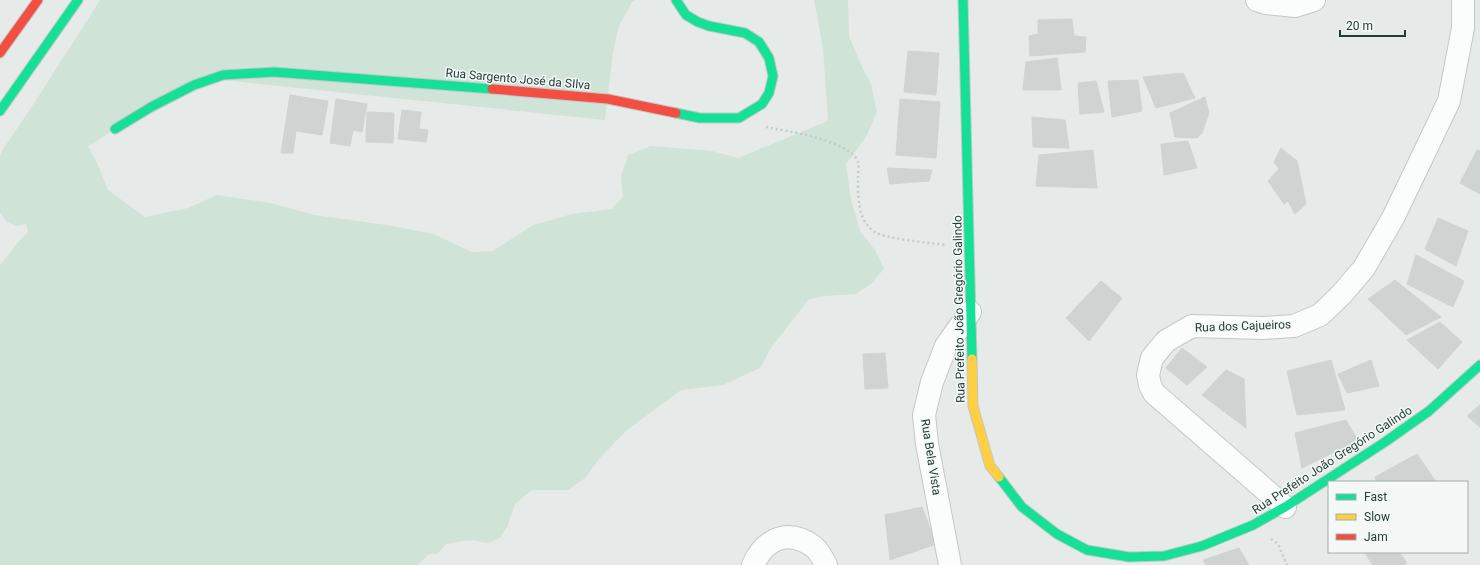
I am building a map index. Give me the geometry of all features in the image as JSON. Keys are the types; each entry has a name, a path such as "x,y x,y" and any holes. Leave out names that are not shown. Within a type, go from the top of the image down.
{"main road":[{"path":"0,53 38,0"},
{"path":"0,111 78,0"},
{"name":"Rua Sargento José da SIlva","path":"115,129 151,107 194,85 223,75 274,72 364,78 608,99 700,118 722,120 739,118 762,104 769,93 773,76 769,58 759,42 745,33 698,22 686,15 676,0"},
{"name":"Rua Prefeito João Gregório Galindo","path":"963,0 973,406 990,466 1022,507 1057,534 1087,550 1129,557 1164,556 1202,546 1253,525 1285,507 1385,442 1429,411 1480,366"}],"street":[{"path":"1257,0 1266,4 1295,6 1314,0"},
{"name":"Rua dos Cajueiros","path":"1285,507 1154,393 1150,386 1148,376 1152,358 1166,341 1192,326 1263,328 1294,326 1320,315 1341,295 1364,268 1393,218 1450,100 1463,28 1463,0"},
{"name":"Rua Bela Vista","path":"950,565 927,444 924,415 932,382 946,346 970,312"},
{"path":"753,565 758,554 769,542 783,536 800,539 815,548 826,565"}],"path":[{"path":"765,127 837,144 850,153 858,162 859,204 862,220 874,232 891,238 970,249"},
{"path":"1253,525 1278,544 1287,565"}],"green space":[{"path":"100,0 635,0 632,2 619,26 613,52 605,120 212,79 151,107 88,146 98,165 108,190 145,217 188,208 217,195 271,203 314,215 387,225 433,234 472,252 493,251 533,225 572,214 611,209 623,197 621,176 628,155 651,146 712,151 738,158 828,121 823,49 814,0 848,0 849,36 871,84 877,112 866,137 846,164 851,200 860,231 875,250 884,269 871,284 856,294 825,296 809,299 771,348 760,368 723,385 681,390 627,430 599,459 585,478 568,490 532,490 515,504 508,525 500,538 488,543 469,540 446,544 437,554 429,554 418,565 0,565 0,265 28,232 26,224 17,226 7,222 0,213 0,156 3,149"}],"building":[{"path":"1072,19 1074,36 1086,37 1085,52 1030,56 1029,36 1038,34 1038,20"},
{"path":"908,51 939,53 936,95 904,92"},
{"path":"1057,58 1061,90 1023,90 1026,62"},
{"path":"1183,73 1195,98 1156,108 1143,77"},
{"path":"1138,80 1142,111 1112,117 1108,81"},
{"path":"1096,81 1104,112 1080,114 1078,83"},
{"path":"290,95 328,101 322,135 296,131 293,153 281,153"},
{"path":"1205,97 1209,113 1202,133 1197,138 1175,137 1170,113"},
{"path":"336,99 367,104 362,132 353,130 350,146 330,143"},
{"path":"900,99 940,102 936,158 896,155"},
{"path":"402,110 421,112 419,129 428,130 426,142 398,139"},
{"path":"367,112 394,113 393,143 366,142"},
{"path":"1032,117 1065,120 1069,148 1033,147"},
{"path":"1188,141 1197,168 1164,175 1161,144"},
{"path":"1281,148 1297,161 1306,204 1295,214 1288,201 1284,204 1268,181 1279,169 1274,162"},
{"path":"1093,150 1097,188 1036,186 1039,155"},
{"path":"1477,150 1480,151 1480,194 1460,183"},
{"path":"887,168 932,170 929,181 890,184"},
{"path":"1438,218 1468,231 1456,266 1425,249"},
{"path":"1416,255 1464,281 1453,307 1407,284"},
{"path":"1395,280 1441,317 1406,335 1368,299"},
{"path":"1101,281 1122,298 1089,341 1066,318"},
{"path":"1440,322 1462,342 1438,369 1407,340"},
{"path":"1182,348 1207,367 1187,385 1166,368"},
{"path":"885,353 888,388 865,389 863,354"},
{"path":"1331,360 1345,410 1297,415 1287,371"},
{"path":"1371,360 1379,386 1347,393 1338,374"},
{"path":"1226,370 1244,379 1246,428 1202,395"},
{"path":"1480,405 1480,427 1467,416"},
{"path":"1346,420 1358,440 1302,468 1295,433"},
{"path":"1417,454 1435,481 1377,481 1375,477"},
{"path":"922,507 936,544 890,560 885,515"},
{"path":"1239,548 1249,565 1206,565 1203,560"},
{"path":"1365,553 1400,553 1407,563 1403,565 1373,565"}],"traffic: fast":[{"path":"0,111 78,0"},
{"path":"676,0 686,15 698,22 709,26 745,33 759,42 769,58 773,76 769,93 762,104 739,118 700,118 676,113"},
{"path":"963,0 972,359"},
{"path":"115,129 151,107 194,85 223,75 274,72 492,89"},
{"path":"999,477 1022,507 1057,534 1087,550 1129,557 1164,556 1202,546 1253,525 1285,507 1385,442 1429,411 1480,365"}],"traffic: slow":[{"path":"972,359 973,406 990,466 999,477"}],"traffic: jam":[{"path":"0,53 38,0"},
{"path":"492,89 608,99 676,113"}]}
